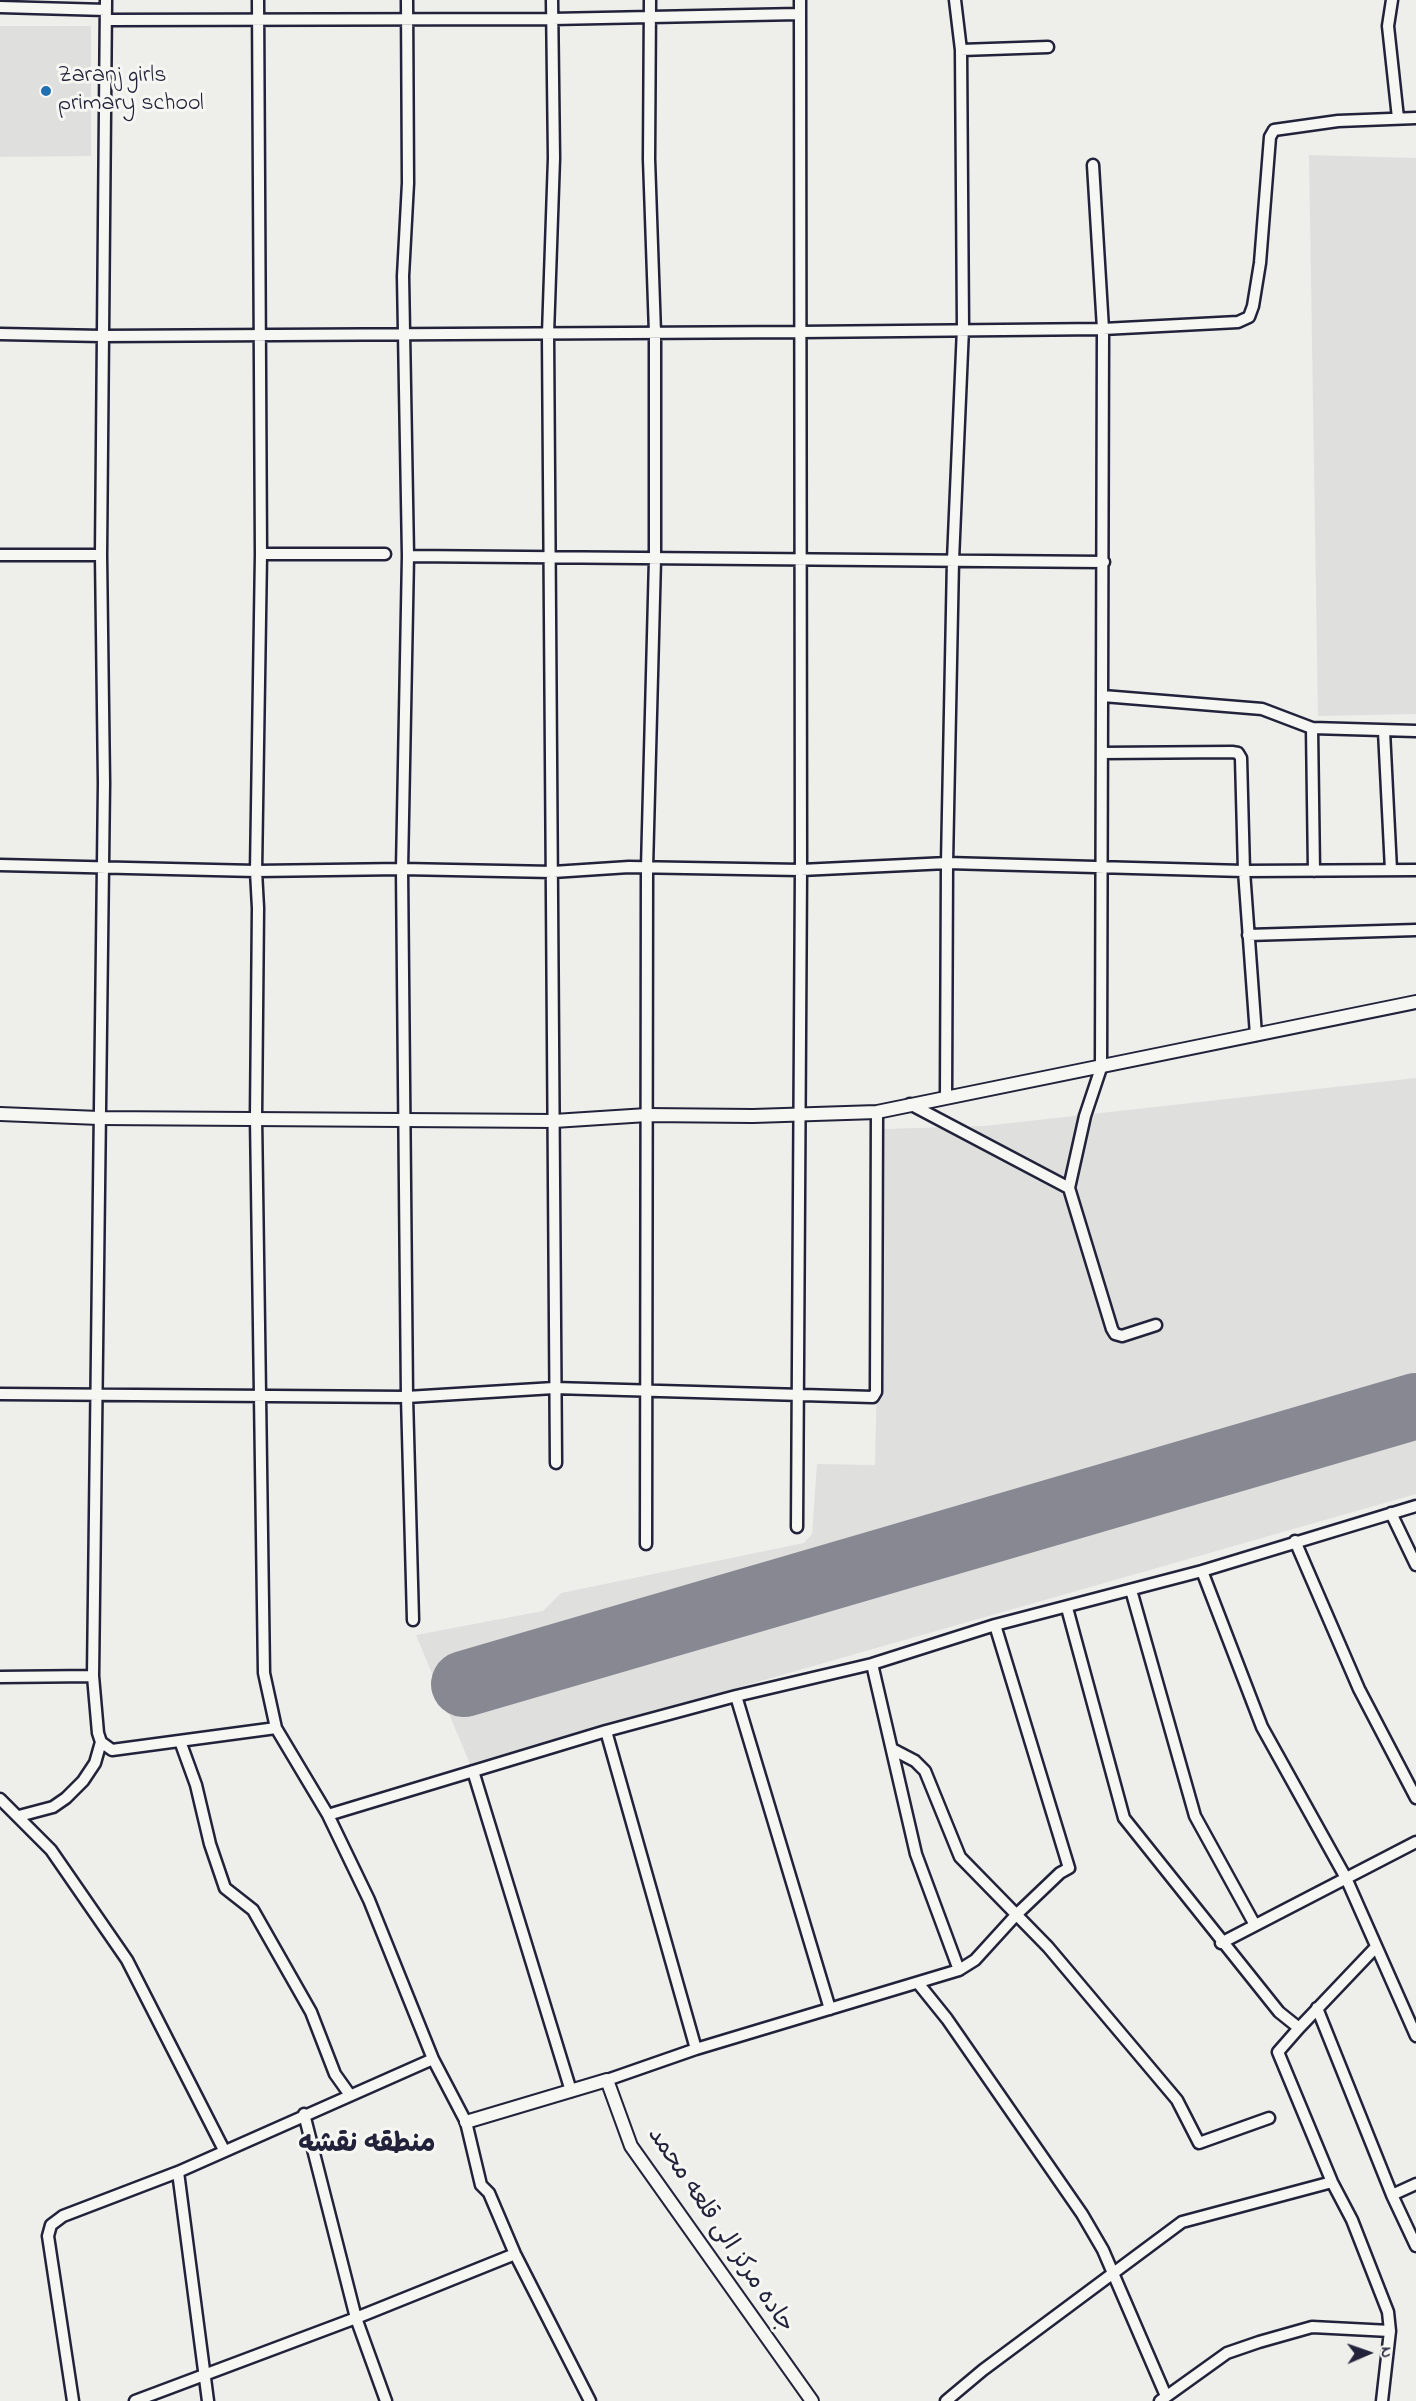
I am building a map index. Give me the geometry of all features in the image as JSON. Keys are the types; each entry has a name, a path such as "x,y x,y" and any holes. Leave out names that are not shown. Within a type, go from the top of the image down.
{"street":[{"path":"258,0 261,554 256,871 258,908 256,1117 264,1673 276,1728 328,1815 369,1900 433,2059 466,2122 481,2185 489,2193 515,2254 590,2401"},
{"path":"407,0 405,333 408,556 402,869 406,1397 413,1620"},
{"path":"552,0 554,158 548,334 552,558 556,1463"},
{"path":"646,1544 647,868 655,559 655,333 650,159 650,0"},
{"path":"797,1527 801,1115 800,0"},
{"path":"946,1097 952,560 963,328 961,50 955,0"},
{"path":"1392,0 1388,26 1398,118"},
{"path":"0,7 106,10 258,19 552,19 799,14"},
{"path":"19,1816 53,1807 66,1798 83,1781 95,1763 101,1742 98,1733 93,1676 99,1393 99,1118 103,865 102,336 106,10"},
{"path":"961,50 1047,47"},
{"path":"0,334 102,336 800,332 963,328 1103,329 1238,322 1249,317 1253,306 1260,263 1270,136 1275,129 1338,121 1416,118"},
{"path":"1093,165 1103,329 1101,1068 1085,1116 1069,1188 1115,1334 1122,1336 1156,1325"},
{"path":"261,554 385,554"},
{"path":"0,555 101,555"},
{"path":"408,556 1104,562"},
{"path":"1103,696 1262,709 1312,728 1416,731"},
{"path":"1312,728 1314,870"},
{"path":"1384,731 1391,870"},
{"path":"1102,753 1238,753 1241,758 1244,871 1256,1035"},
{"path":"0,865 103,865 256,871 402,869 553,872 647,868 801,870 947,863 1244,871 1416,870"},
{"path":"1248,935 1416,930"},
{"path":"0,1114 99,1118 256,1117 554,1121 647,1116 877,1112 1416,1002"},
{"path":"910,1104 1069,1188"},
{"path":"0,1394 261,1394 406,1397 554,1388 646,1393 873,1397 875,1395 877,1112"},
{"path":"328,1815 606,1731 736,1696 872,1664 995,1625 1202,1571 1416,1506"},
{"path":"1391,1513 1416,1565"},
{"path":"1295,1541 1359,1689 1416,1798"},
{"path":"1202,1571 1262,1727 1346,1878 1416,2036"},
{"path":"1131,1590 1195,1815 1254,1925"},
{"path":"1067,1608 1124,1818 1221,1943 1279,2012 1299,2028"},
{"path":"466,2122 607,2080 696,2049 959,1970 975,1959 1016,1915 1060,1873 1069,1868 995,1625"},
{"path":"872,1664 916,1854 959,1970"},
{"path":"0,1677 93,1676"},
{"path":"736,1696 830,2009"},
{"path":"101,1742 112,1750 276,1728"},
{"path":"606,1731 696,2049"},
{"path":"180,1741 196,1785 210,1844 225,1888 253,1910 311,2012 335,2074 350,2095"},
{"path":"892,1749 915,1761 925,1771 960,1857 1048,1947 1177,2100 1199,2143 1269,2118"},
{"path":"473,1771 571,2091"},
{"path":"0,1799 51,1850 127,1960 224,2150"},
{"path":"1221,1943 1416,1842"},
{"path":"1376,1947 1278,2052 1332,2182 1352,2220 1388,2312 1390,2331 1382,2401"},
{"path":"918,1983 947,2019 1059,2178 1103,2250 1163,2399 1227,2353 1258,2342 1312,2327 1390,2331"},
{"path":"1317,2008 1392,2195 1416,2246"},
{"path":"73,2401 48,2236 51,2225 63,2216 178,2172 304,2114 433,2059"},
{"name":"جاده مرکز الی قلعه محمد","path":"607,2080 632,2146 812,2401"},
{"path":"304,2114 356,2318 386,2401"},
{"path":"178,2172 208,2401"},
{"path":"946,2401 1182,2222 1332,2182"},
{"path":"1392,2195 1416,2184"},
{"path":"135,2401 356,2318 515,2254"}],"shaded area":[{"name":"Zaranj girls primary school","path":"0,26 91,26 91,156 0,157"},
{"path":"1309,155 1416,158 1416,714 1318,716"},
{"path":"1416,1078 1416,1494 470,1764 416,1635 543,1611 561,1593 804,1543 812,1534 817,1464 875,1465 883,1129 984,1126"}],"runway":[{"path":"464,1684 1416,1406"}],"place":[{"name":"Zaranj girls primary school","path":"46,91"}],"district":[{"name":"منطقه نقشه","path":"367,2147"}]}
